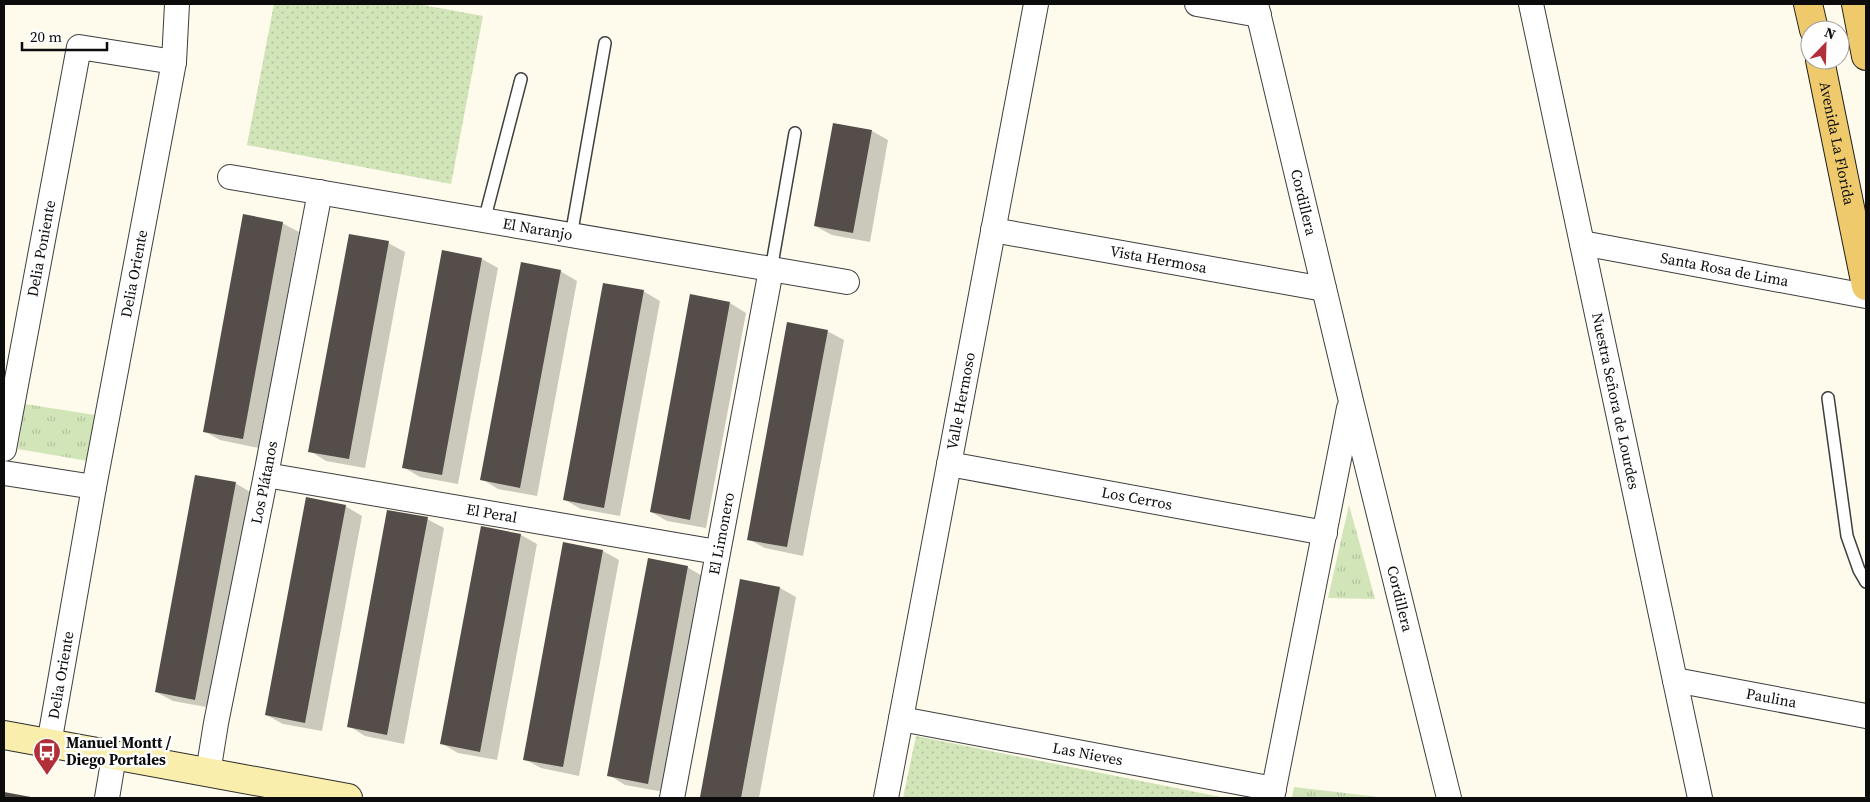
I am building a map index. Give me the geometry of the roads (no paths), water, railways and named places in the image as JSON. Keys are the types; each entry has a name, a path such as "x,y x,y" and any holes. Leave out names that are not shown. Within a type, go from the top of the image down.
{"main road":[{"path":"1808,4 1812,20"},
{"path":"1861,21 1866,56"},
{"name":"Avenida La Florida","path":"1822,70 1866,286"},
{"path":"4,735 348,798"}],"street":[{"name":"Delia Oriente","path":"49,744 94,487 174,62 177,4"},
{"name":"Valle Hermoso","path":"886,798 1036,4"},
{"path":"1197,4 1258,10"},
{"name":"Nuestra Señora de Lourdes","path":"1531,4 1700,798"},
{"name":"Cordillera","path":"1258,10 1351,401 1449,798"},
{"name":"Delia Poniente","path":"4,449 79,47 174,62"},
{"name":"El Naranjo","path":"230,177 847,282"},
{"name":"Los Plátanos","path":"208,773 216,722 266,475 320,192"},
{"name":"Vista Hermosa","path":"993,230 1324,289"},
{"name":"Santa Rosa de Lima","path":"1582,243 1866,296"},
{"name":"El Limonero","path":"672,798 717,552 772,270"},
{"name":"Cordillera","path":"1273,794 1351,401"},
{"name":"Los Cerros","path":"949,464 1325,533"},
{"path":"4,473 94,487"},
{"name":"El Peral","path":"266,475 717,552"},
{"name":"Paulina","path":"1675,680 1866,716"},
{"name":"Las Nieves","path":"901,719 1273,794"},
{"path":"106,798 114,756"}],"lane":[{"path":"571,236 605,43"},
{"path":"484,221 521,79"},
{"path":"772,270 795,133"},
{"path":"1828,398 1847,536 1858,570 1866,582"}],"place":[{"name":"Manuel Montt / Diego Portales","path":"47,776"}]}
